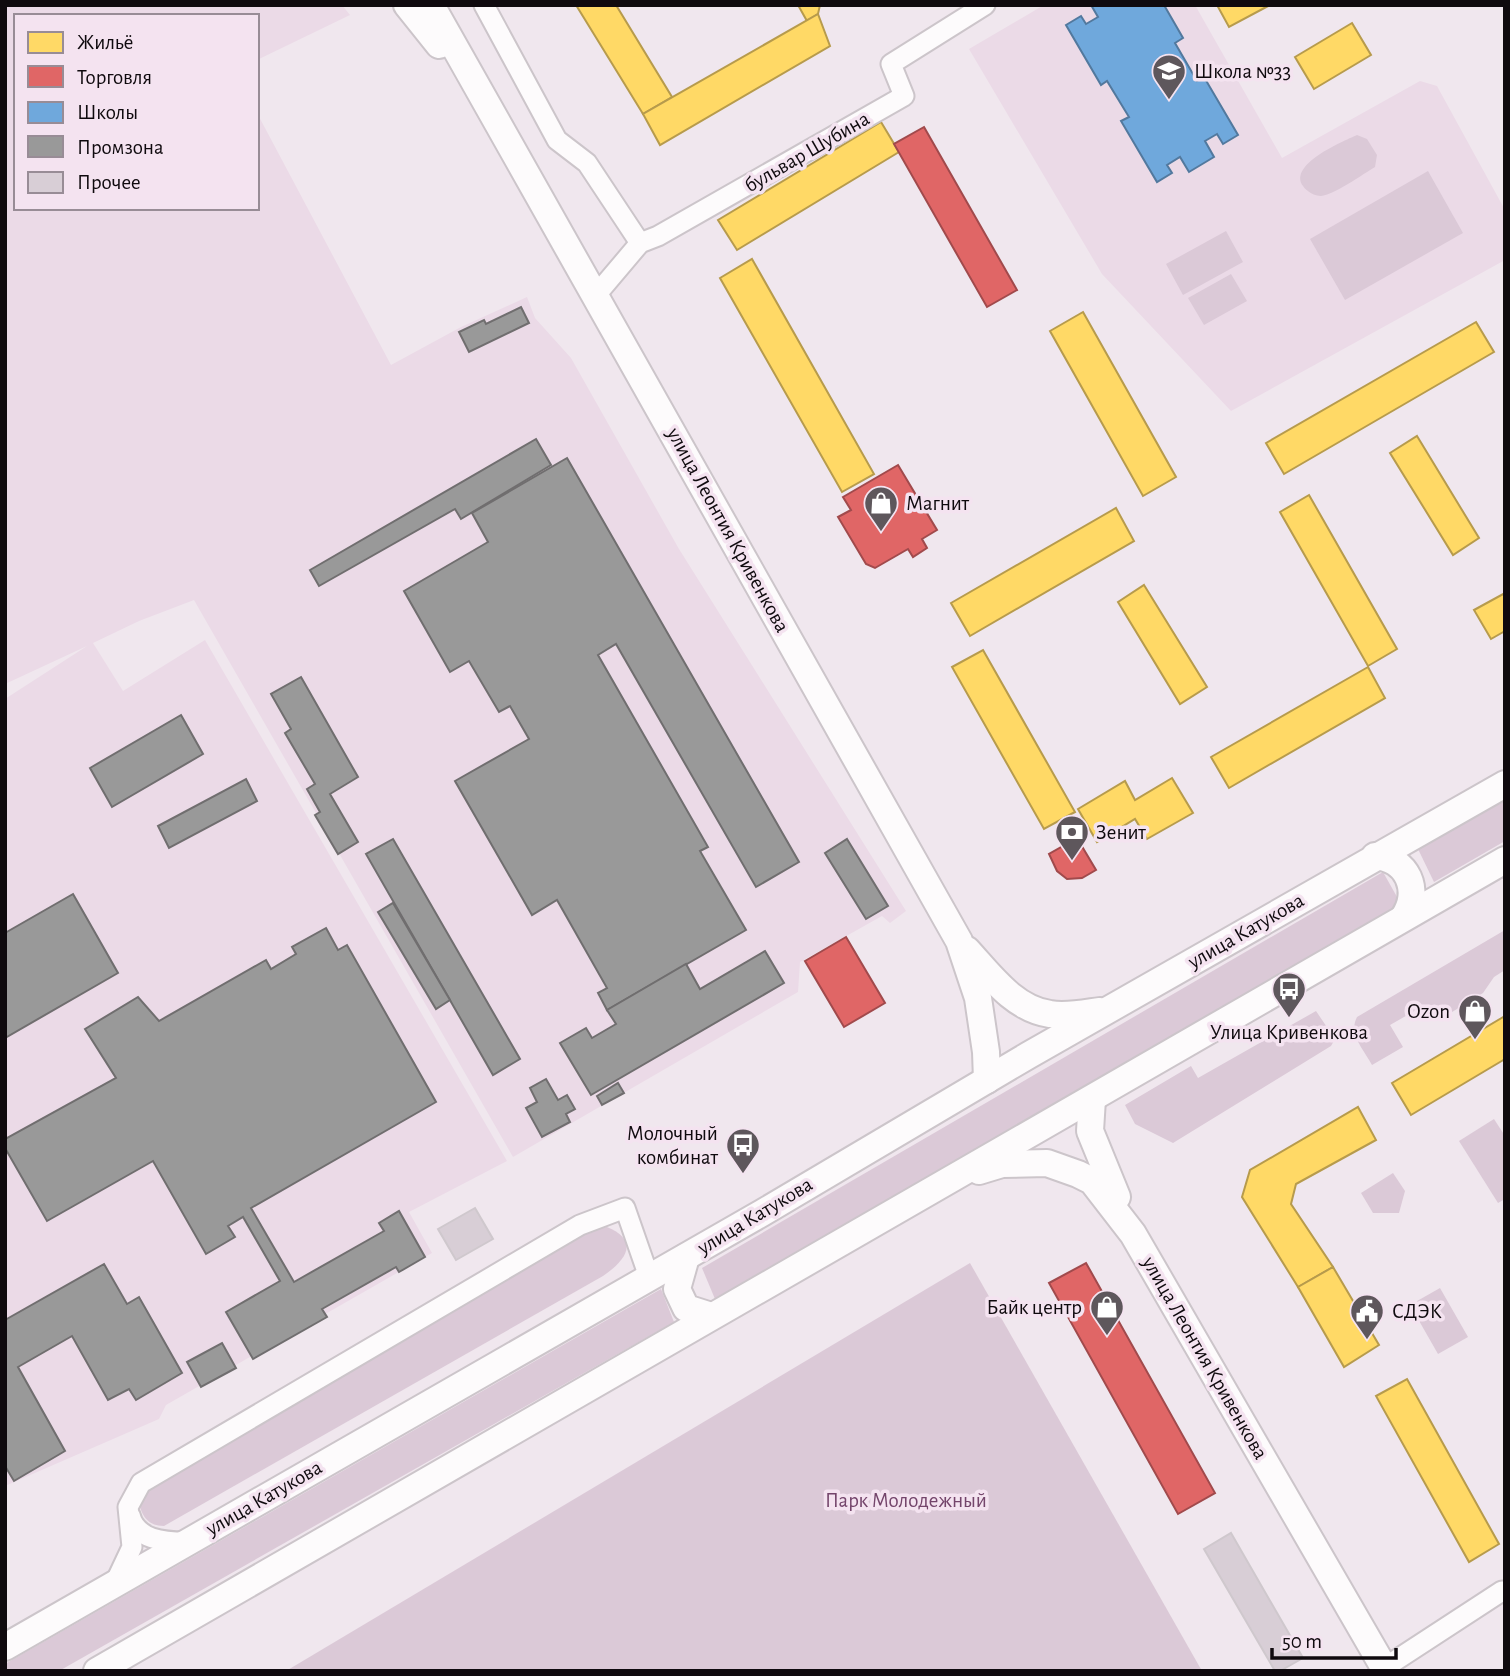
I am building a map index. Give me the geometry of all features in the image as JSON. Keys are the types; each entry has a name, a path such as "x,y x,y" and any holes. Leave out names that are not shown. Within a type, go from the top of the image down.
{"main road":[{"name":"улица Леонтия Кривенкова","path":"407,5 497,119"},
{"name":"улица Леонтия Кривенкова","path":"431,5 959,941"},
{"name":"улица Катукова","path":"5,1647 649,1278 1375,856 1505,784"},
{"path":"1375,856 1394,860 1405,869 1412,882 1412,897 1404,917"},
{"path":"97,1671 1505,860"},
{"path":"959,941 1000,987 1025,1006 1050,1014 1108,1010"},
{"path":"959,941 978,998 987,1080"},
{"path":"1092,1099 1090,1130 1133,1234"},
{"name":"улица Леонтия Кривенкова","path":"947,1181 1002,1164 1047,1163 1092,1181 1133,1234 1385,1669"},
{"path":"685,1256 677,1289 686,1308 710,1316"}],"street":[{"path":"484,5 557,141 587,163 640,243"},
{"name":"бульвар Шубина","path":"596,295 640,243 670,229 904,96 891,64 985,5"},
{"path":"115,1583 132,1547 128,1507 141,1483 580,1225 625,1208 649,1278"},
{"path":"128,1507 131,1520 140,1532 165,1542 186,1542"},
{"path":"1385,1669 1505,1591"}],"shaded area":[{"path":"5,5 342,5 350,15 259,59 259,14 14,14 14,210 259,210 259,117 391,365 461,327 527,297 535,318 571,358 679,549 906,911 890,923 882,916 800,962 798,992 513,1157 194,600 139,621 93,643 123,691 205,640 507,1161 409,1212 432,1253 166,1405 159,1419 5,1486 5,699 87,646 5,684"},
{"path":"1044,5 1195,5 1282,158 1420,81 1437,86 1505,210 1505,260 1231,411 1102,274 969,49"}],"green space":[{"path":"1357,135 1367,139 1377,155 1375,167 1327,195 1316,195 1307,190 1300,178 1309,162"},
{"path":"1428,171 1463,233 1345,300 1310,239"},
{"path":"1226,231 1243,262 1183,295 1166,264"},
{"path":"1231,274 1247,301 1204,325 1188,298"},
{"path":"1505,800 1505,841 1434,882 1418,849"},
{"path":"1383,872 1401,904 715,1299 702,1268"},
{"path":"1505,930 1505,970 1494,977 1483,993 1439,1020 1425,1005 1390,1025 1403,1047 1372,1065 1354,1030 1357,1017"},
{"path":"1316,1011 1335,1039 1331,1046 1173,1143 1135,1124 1125,1105 1191,1066 1198,1078"},
{"path":"1494,1119 1505,1136 1505,1199 1498,1203 1459,1141"},
{"path":"1393,1173 1405,1191 1399,1213 1373,1213 1361,1193"},
{"path":"607,1227 624,1238 626,1251 618,1264 603,1276 164,1526 150,1522 144,1516 139,1503 149,1485 596,1228"},
{"name":"Парк Молодежный","path":"970,1263 1202,1671 286,1671"},
{"path":"1440,1288 1468,1337 1438,1354 1410,1305"},
{"path":"661,1289 674,1322 59,1671 5,1671 5,1664"}],"building: Жильё":[{"path":"576,5 616,5 672,97 643,114"},
{"path":"798,5 820,5 818,14 807,21"},
{"path":"1217,5 1270,5 1229,27"},
{"path":"818,14 830,46 660,145 643,114"},
{"path":"1352,23 1371,55 1314,89 1295,57"},
{"path":"881,122 899,152 737,250 718,220"},
{"path":"752,259 874,474 842,492 720,278"},
{"path":"1083,312 1176,477 1143,496 1050,331"},
{"path":"1476,322 1494,352 1284,474 1266,443"},
{"path":"1417,436 1479,538 1453,555 1390,453"},
{"path":"1309,495 1397,649 1368,666 1280,512"},
{"path":"1116,508 1134,541 970,636 951,603"},
{"path":"1144,585 1207,687 1180,704 1118,602"},
{"path":"1505,593 1505,631 1491,639 1474,610"},
{"path":"983,650 1075,812 1044,829 952,667"},
{"path":"1368,667 1385,698 1229,788 1211,757"},
{"path":"1172,778 1193,813 1147,839 1135,819 1097,842 1078,809 1125,781 1135,800"},
{"path":"1505,1016 1505,1059 1411,1115 1392,1083"},
{"path":"1358,1107 1376,1140 1296,1184 1291,1204 1333,1267 1298,1287 1242,1197 1250,1170"},
{"path":"1333,1267 1379,1345 1344,1367 1298,1287"},
{"path":"1407,1379 1499,1544 1469,1562 1376,1396"}],"building: Торговля":[{"path":"924,127 1017,290 987,307 894,144"},
{"path":"898,465 937,530 922,539 927,548 913,557 908,549 875,568 866,564 838,517 851,510 843,497"},
{"name":"Зенит","path":"1077,838 1096,870 1082,878 1067,879 1057,871 1049,854"},
{"path":"846,937 885,1003 844,1027 805,961"},
{"path":"1086,1263 1215,1493 1178,1514 1049,1283"}],"building: Школы":[{"name":"Школа №33","path":"1091,5 1164,5 1183,38 1175,43 1197,81 1204,77 1238,135 1223,144 1217,134 1205,141 1214,157 1189,172 1180,157 1167,165 1172,173 1157,182 1121,121 1129,117 1107,81 1101,85 1066,25 1081,16 1086,24 1098,17"}],"building: Промзона":[{"path":"521,307 529,323 469,352 459,332 484,320 486,324"},
{"path":"536,439 551,465 461,519 455,509 319,586 310,570"},
{"path":"567,458 799,862 756,887 616,644 598,655 708,847 700,851 746,930 607,1010 598,993 607,988 557,900 532,915 455,781 529,739 510,706 499,712 469,661 450,672 404,591 488,542 472,513"},
{"path":"301,677 358,777 330,794 358,842 338,854 315,815 320,812 307,789 315,784 285,733 291,729 271,694"},
{"path":"181,715 203,754 112,807 90,768"},
{"path":"246,779 257,801 169,848 158,826"},
{"path":"393,839 520,1059 493,1075 366,854"},
{"path":"847,839 888,906 866,919 825,853"},
{"path":"73,894 118,973 5,1038 5,933"},
{"path":"393,903 450,1000 436,1009 378,912"},
{"path":"326,928 338,950 347,945 436,1102 251,1208 294,1282 384,1231 379,1223 399,1211 425,1257 399,1272 396,1267 322,1309 327,1317 253,1359 226,1312 280,1281 243,1217 228,1226 235,1237 206,1254 153,1161 47,1221 5,1148 5,1139 116,1078 85,1029 138,997 159,1021 266,960 271,969 296,954 292,947"},
{"path":"765,951 784,983 591,1095 560,1043 586,1028 592,1038 616,1024 607,1010 686,964 700,989"},
{"path":"546,1079 558,1100 567,1095 575,1109 566,1114 570,1122 542,1137 526,1108 537,1102 530,1088"},
{"path":"618,1083 624,1093 602,1105 597,1096"},
{"path":"104,1264 127,1304 139,1297 182,1373 136,1400 129,1389 108,1400 72,1336 18,1367 65,1451 14,1481 5,1466 5,1320"},
{"path":"222,1343 236,1368 201,1387 187,1362"}],"building: Прочее":[{"path":"475,1208 493,1239 456,1260 438,1229"},
{"path":"1231,1533 1303,1658 1280,1671 1275,1671 1204,1549"}],"place":[{"name":"Школа №33","path":"1169,101"},
{"name":"Магнит","path":"881,533"},
{"name":"Зенит","path":"1072,862"},
{"name":"Улица Кривенкова","path":"1289,1019"},
{"name":"Ozon","path":"1475,1041"},
{"name":"Молочный комбинат","path":"743,1175"},
{"name":"Байк центр","path":"1107,1337"},
{"name":"СДЭК","path":"1367,1341"}]}
